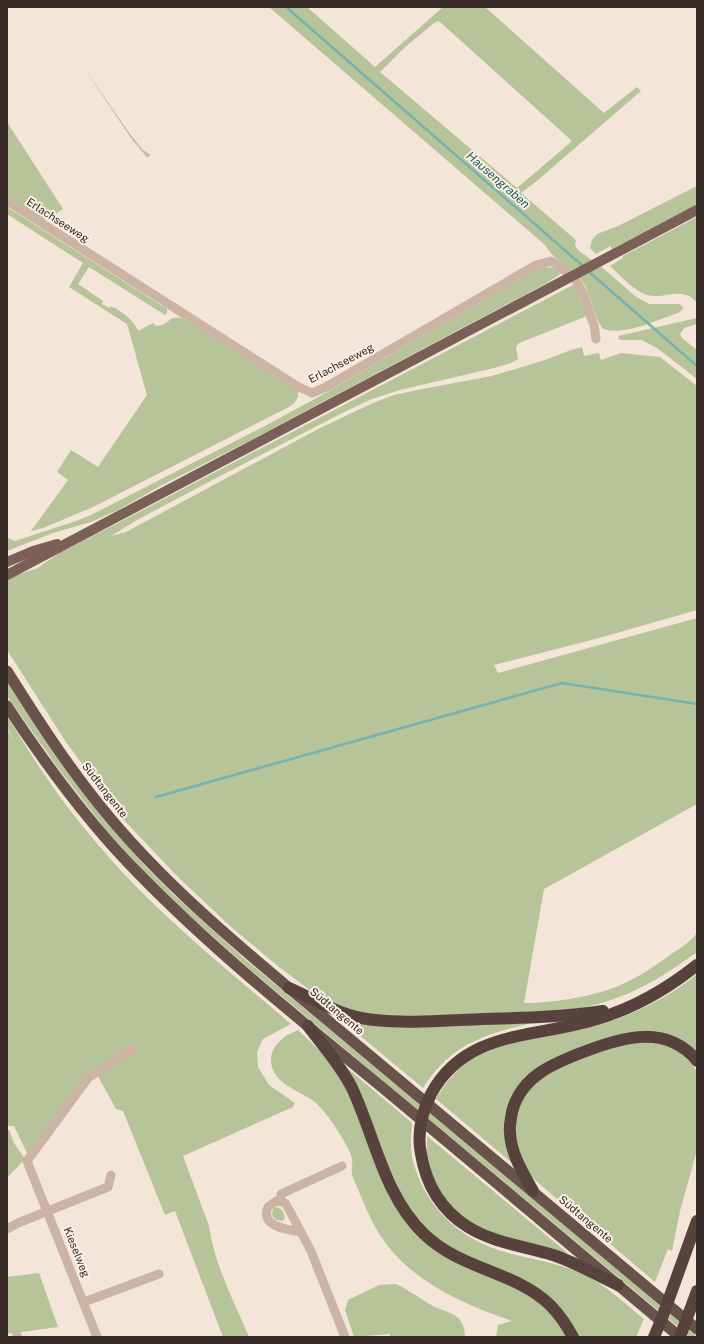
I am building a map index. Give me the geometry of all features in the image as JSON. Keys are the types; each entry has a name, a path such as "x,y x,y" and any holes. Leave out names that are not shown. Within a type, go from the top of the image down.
{"highway":[{"name":"Südtangente","path":"7,671 78,778 111,819 160,873 185,897 289,988 697,1329"},
{"path":"7,706 61,781 102,834 138,873 170,906 308,1026 680,1337 697,1292"},
{"path":"618,1284 554,1256 492,1238 467,1226 452,1215 432,1190 424,1168 420,1151 423,1115 428,1099 444,1075 458,1061 468,1054 495,1042 528,1033 596,1020 646,999 668,986 697,964"},
{"path":"289,988 340,1011 360,1018 379,1021 549,1016 591,1013 626,1008"},
{"path":"308,1026 351,1087 362,1111 383,1168 395,1194 424,1234 454,1256 513,1281 539,1296 551,1306 562,1319 573,1337"},
{"path":"533,1191 512,1148 509,1132 513,1107 524,1086 543,1070 554,1063 603,1044 642,1036 662,1039 681,1046 697,1061"},
{"path":"654,1337 697,1221"}],"main road":[{"path":"7,575 70,540 117,517 697,210"},
{"path":"7,562 33,551 70,540"}],"street":[{"name":"Erlachseeweg","path":"7,202 297,386 312,393 326,387 536,265 551,261 574,276 584,295 594,324 596,340"},
{"name":"Kieselweg","path":"97,1337 27,1160 88,1078 132,1049"},
{"path":"280,1201 281,1194 342,1166"},
{"path":"7,1229 18,1223 108,1187 111,1175"},
{"path":"301,1232 271,1223 266,1214 268,1207 272,1203 280,1201 286,1204 301,1232 311,1251 345,1337"},
{"path":"84,1302 158,1274"}],"green space":[{"path":"269,7 307,7 375,67 443,7 485,7 604,113 637,87 641,91 521,193 576,240 575,245 578,250 604,269 635,296 649,304 679,304 683,307 682,310 678,313 629,329 619,331 602,328 596,317 583,282 577,275 553,256 545,245","holes":["438,21 571,140 571,142 517,188 380,72 404,48 434,23"]},
{"path":"82,65 130,134 143,150 151,155 146,158"},
{"path":"7,122 63,209 47,219 43,219 7,198"},
{"path":"697,186 697,205 612,249 610,246 596,254 590,248 592,240 597,234 618,226"},
{"path":"7,207 167,309 167,313 165,315 89,267 78,284 103,301 102,304 109,308 111,306 113,308 114,307 125,315 134,323 138,331 153,323 156,326 164,324 173,318 187,320 298,391 295,402 285,409 93,507 43,528 31,531 68,480 57,472 71,450 98,467 147,395 127,324 69,287 83,263 7,214"},
{"path":"697,217 697,303 686,295 674,294 654,296 642,293 610,266 623,258 623,256"},
{"path":"539,268 553,268 562,273 545,284 249,441 162,485 118,510 91,522 53,533 7,551 8,538 15,541 91,515 322,395"},
{"path":"575,284 587,316 519,343 516,347 518,359 511,363 400,390 372,399 224,474 137,520 111,536 126,532 320,428 373,403 394,395 492,376 582,347 584,356 599,353 601,360 621,353 660,357 697,386 697,610 599,638 494,665 498,673 697,618 697,804 544,889 524,1003 549,1002 577,998 616,987 632,980 651,968 682,947 697,933 697,952 667,973 622,996 606,1002 570,1010 401,1017 382,1016 344,1009 315,994 279,967 230,926 176,875 123,819 66,742 7,650 7,580 16,575 38,568 59,553"},
{"path":"697,318 697,324 684,328 680,334 682,338 697,350 697,379 657,348 642,340 620,340 618,336"},
{"path":"7,680 72,778 92,804 146,867 174,895 247,961 575,1233 697,1337 690,1337 254,973 172,900 142,870 106,830 58,768 7,696"},
{"path":"7,716 35,761 61,798 86,831 122,872 183,931 291,1024 263,1039 257,1052 258,1067 269,1085 295,1103 293,1107 183,1156 209,1226 215,1254 220,1268 249,1337 223,1337 175,1211 165,1215 123,1111 116,1109 95,1071 28,1155 14,1126 7,1126 7,729 15,742 7,727"},
{"path":"697,974 697,1054 623,1034 520,1086 511,1162 436,1099 454,1074 475,1057 505,1045 583,1029 614,1020 658,1001 685,984"},
{"path":"334,1014 528,1022 528,1024 481,1038 468,1044 444,1062 423,1088"},
{"path":"298,1030 320,1051 345,1084 403,1216 532,1297 556,1318 568,1337 496,1337 498,1325 512,1321 474,1307 438,1289 407,1266 392,1251 380,1235 369,1215 353,1177 352,1159 344,1140 327,1115 318,1105 280,1080 273,1069 271,1058 275,1046 282,1039"},
{"path":"630,1041 665,1044 685,1057 697,1071 697,1150 680,1211 672,1251 668,1249 655,1282 532,1177 518,1154 514,1126 520,1104 531,1085 562,1065"},
{"path":"346,1067 412,1123 412,1160 421,1184 435,1207 444,1217 465,1234 490,1247 572,1269 599,1283 644,1319 636,1337 578,1337 561,1310 468,1260 425,1231 404,1203"},
{"path":"7,1130 9,1130 14,1143 25,1159 7,1178"},
{"path":"427,1136 568,1254 511,1240 470,1225 448,1204 433,1179 427,1154"},
{"path":"277,1207 282,1210 285,1217 283,1221 276,1220 272,1215 273,1209"},
{"path":"39,1273 58,1327 7,1334 7,1277"},
{"path":"396,1284 410,1291 431,1305 457,1317 463,1326 465,1337 390,1337 390,1334 354,1337 345,1310 348,1300 379,1285"}],"waterway":[{"name":"Hausengraben","path":"286,7 584,267"},
{"name":"Hausengraben","path":"588,271 697,366"},
{"path":"156,797 562,683 697,704"}]}
